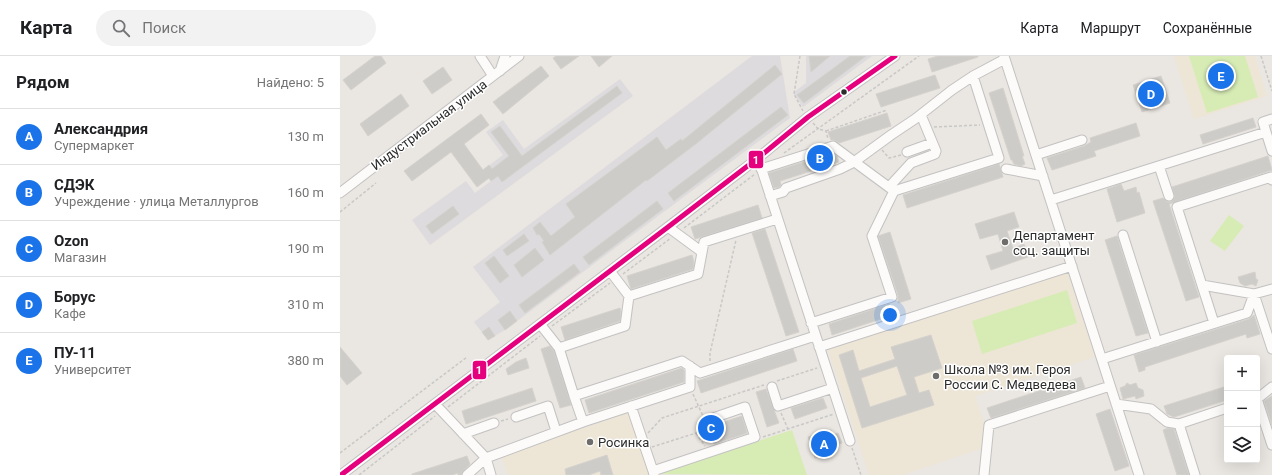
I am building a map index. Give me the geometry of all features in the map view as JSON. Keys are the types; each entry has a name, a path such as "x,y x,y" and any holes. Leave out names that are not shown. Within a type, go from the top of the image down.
{"street":[{"path":"480,56 496,73 505,56"},
{"name":"Индустриальная улица","path":"340,193 519,56"},
{"path":"341,475 435,404 543,328 613,275 668,227 758,158 808,117 895,56"},
{"path":"770,196 783,192 786,188 840,169 854,162 877,144 921,115 952,90 1005,58 1139,475"},
{"path":"891,189 999,158 973,76"},
{"path":"811,323 892,297 872,236 891,189 911,163 935,154 936,151 921,115"},
{"path":"1272,119 1263,122 1272,151"},
{"path":"1051,200 1266,132"},
{"path":"1036,155 1082,140"},
{"path":"907,152 932,143"},
{"path":"761,169 833,146 891,189"},
{"path":"758,158 850,441"},
{"path":"1159,166 1202,285 1214,323"},
{"path":"1006,169 1043,176"},
{"path":"1172,200 1272,177"},
{"path":"629,296 698,274 704,242 777,219"},
{"path":"668,227 702,252"},
{"path":"1123,235 1157,342"},
{"path":"819,347 1072,266"},
{"path":"559,348 625,326 629,296 613,275"},
{"path":"1202,285 1254,294 1272,289"},
{"path":"1102,359 1247,313 1254,294"},
{"path":"1254,294 1272,349"},
{"path":"543,328 559,348 583,422"},
{"path":"574,396 682,361 700,373 815,336"},
{"path":"467,475 486,458 556,431 690,387 690,366"},
{"path":"772,384 778,406 832,388"},
{"path":"984,475 989,425 1110,386"},
{"path":"1260,397 1272,387"},
{"path":"435,404 486,458 491,475"},
{"path":"1116,404 1151,409 1167,422 1179,424 1224,409"},
{"path":"516,417 548,406 556,431"},
{"path":"632,406 654,473 709,452 755,437 745,407 710,419"},
{"path":"1260,408 1272,445"},
{"path":"463,434 494,423"},
{"path":"1179,424 1195,475"}],"path":[{"path":"800,56 794,94 800,107 818,129 826,130 887,110"},
{"path":"780,156 919,56"},
{"path":"1261,56 1272,90"},
{"path":"926,127 988,124"},
{"path":"826,130 831,147"},
{"path":"877,144 889,158 907,152"},
{"path":"359,475 442,411 543,328 613,275 677,233 761,169"},
{"path":"340,212 376,182"},
{"path":"712,369 710,353 738,231"},
{"path":"340,453 467,357"},
{"path":"642,439 662,418 825,366"},
{"path":"646,449 696,433 704,425 705,421 700,406 690,387"},
{"path":"778,406 788,429"},
{"path":"755,437 765,437 840,412"},
{"path":"494,423 516,417"},
{"path":"696,433 709,452"},
{"path":"850,441 860,475"}],"shaded area":[{"path":"752,56 780,56 790,118 505,330 488,340 474,322 500,302 473,267"},
{"path":"806,56 872,56 803,107 793,93 806,83"},
{"path":"1174,56 1255,56 1267,96 1194,119"},
{"path":"620,79 633,96 430,245 412,220 466,181 475,193 491,181 483,170 503,155 486,132 503,120 524,149"},
{"name":"Школа №3 им. Героя России С. Медведева","path":"1067,271 1095,357 975,396 985,427 983,448 902,475 869,475 828,349"},
{"name":"Росинка","path":"629,413 650,475 508,475 501,455"}],"green space":[{"path":"1189,56 1245,56 1258,97 1207,113"},
{"path":"1229,215 1244,226 1225,251 1210,241"},
{"path":"1067,290 1077,323 982,354 972,321"},
{"path":"792,430 807,475 657,474"}],"building":[{"path":"375,56 381,56 386,63 351,90 343,80"},
{"path":"556,56 579,56 561,69 553,58"},
{"path":"591,56 612,56 599,67"},
{"path":"809,56 830,56 811,72"},
{"path":"850,56 866,56 804,103 797,95"},
{"path":"938,56 978,57 932,72 928,59"},
{"path":"775,65 782,74 697,143 647,181 646,180 550,255 542,242 544,241 539,234 537,235 533,228 540,222 551,236 575,217 566,204 657,137 666,150 681,139 682,141"},
{"path":"541,66 549,76 503,114 493,102"},
{"path":"443,67 452,80 432,94 423,81"},
{"path":"935,75 940,88 881,107 876,94"},
{"path":"1161,76 1170,103 1142,112 1133,85"},
{"path":"617,86 622,93 502,182 498,176 491,181 489,178 477,187 451,152 412,181 404,171 481,114 489,125 464,144 483,170 489,165 492,169 509,156 491,132 500,126 522,156"},
{"path":"1003,88 1024,156 1022,156 1025,164 1021,166 1014,164 1011,160 989,93"},
{"path":"401,94 409,106 368,136 360,124"},
{"path":"781,107 788,115 674,201 668,193"},
{"path":"887,113 891,126 839,143 831,140 828,132"},
{"path":"1253,118 1256,127 1203,144 1200,135"},
{"path":"1136,123 1140,136 1094,151 1096,156 1052,170 1047,158 1084,146 1091,142 1090,138"},
{"path":"832,153 837,156 839,162 780,181 781,185 774,188 769,173"},
{"path":"1268,156 1272,170 1169,204 1199,297 1186,301 1153,201 1163,198 1167,202 1171,202 1175,197 1172,187"},
{"path":"999,164 1003,177 907,208 903,195"},
{"path":"1121,184 1124,191 1136,187 1145,213 1117,222 1107,189"},
{"path":"657,201 663,209 589,265 583,257"},
{"path":"758,205 762,218 695,239 691,227"},
{"path":"453,206 459,214 432,234 426,226"},
{"name":"Департамент соц. защиты","path":"1014,212 1019,227 1007,231 1013,248 1024,244 1028,257 991,270 986,256 1003,251 998,234 980,239 975,224"},
{"path":"765,229 799,332 786,336 752,233"},
{"path":"890,232 911,299 898,303 898,295 878,236"},
{"path":"524,234 529,241 507,256 503,250"},
{"path":"1117,236 1148,333 1136,336 1105,240"},
{"path":"535,248 544,260 522,277 514,265"},
{"path":"692,255 694,262 693,269 631,289 627,276"},
{"path":"494,256 509,276 500,283 485,263"},
{"path":"574,264 580,272 525,313 519,305"},
{"path":"1255,272 1256,279 1258,280 1256,286 1252,284 1245,286 1240,283 1238,277"},
{"path":"889,304 893,315 832,335 829,324"},
{"path":"620,308 620,321 565,340 561,327"},
{"path":"510,311 517,321 505,330 498,320"},
{"path":"1254,315 1260,334 1247,338 1246,334 1145,367 1145,370 1139,372 1134,355 1249,319"},
{"path":"489,327 495,336 488,340 482,332"},
{"path":"931,335 942,368 914,377 919,393 929,390 934,405 862,428 839,355 853,350 859,371 895,359 891,347","holes":["897,366 907,395 870,407 861,378"]},
{"path":"550,346 554,351 571,405 560,408 541,349"},
{"path":"340,347 362,373 347,385 340,376"},
{"path":"793,349 797,361 701,393 697,381"},
{"path":"526,358 529,368 508,375 506,369 516,362"},
{"path":"682,368 684,370 684,382 589,413 585,400"},
{"path":"1081,377 1085,388 991,418 987,408"},
{"path":"1127,383 1130,385 1136,383 1138,388 1143,390 1144,396 1136,399 1135,396 1123,399 1120,388 1125,386"},
{"path":"1224,387 1224,401 1174,417 1167,414 1164,406"},
{"path":"532,388 536,401 466,424 462,411"},
{"path":"766,389 779,423 767,427 756,392"},
{"path":"1272,396 1272,425 1264,401"},
{"path":"823,398 827,408 795,419 791,408"},
{"path":"1110,409 1129,466 1115,471 1096,414"},
{"path":"742,416 747,433 714,444 708,427"},
{"path":"1168,428 1174,429 1189,475 1177,475 1163,430"},
{"path":"831,430 832,435 838,433 842,443 834,446 836,451 815,458 808,437"},
{"path":"607,455 613,475 601,475 600,471 589,475 566,475 565,469"},
{"path":"467,456 470,464 461,475 458,475 458,473 452,475 412,475 412,474"}],"transit line":[{"name":"1","path":"341,475 668,227 758,158 808,117 895,56"}],"place":[{"name":"ПУ-11","path":"1221,76"},
{"name":"Борус","path":"1151,94"},
{"name":"СДЭК","path":"820,158"},
{"name":"Департамент соц. защиты","path":"1005,242"},
{"name":"Школа №3 им. Героя России С. Медведева","path":"936,376"},
{"name":"Ozon","path":"711,428"},
{"name":"Росинка","path":"590,442"},
{"name":"Александрия","path":"824,444"}]}
